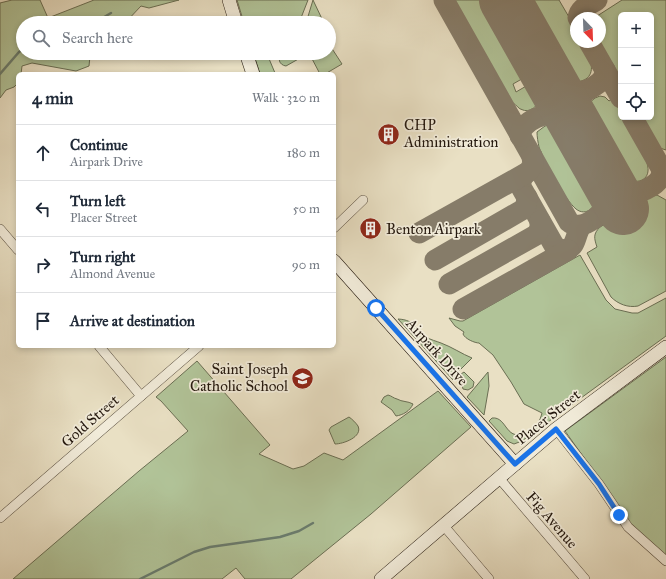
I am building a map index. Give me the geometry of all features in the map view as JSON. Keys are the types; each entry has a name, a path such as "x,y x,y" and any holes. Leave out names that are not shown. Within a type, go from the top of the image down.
{"main road":[{"path":"229,0 234,16"},
{"path":"248,60 252,72"},
{"name":"Airpark Drive","path":"336,263 515,464"},
{"name":"Placer Street","path":"387,577 556,429 666,347"}],"street":[{"path":"336,226 364,200"},
{"path":"0,229 16,248"},
{"path":"101,348 141,396"},
{"name":"Gold Street","path":"0,518 197,348"},
{"path":"556,429 599,484 628,526 666,561"},
{"name":"Fig Avenue","path":"499,478 585,579"},
{"path":"444,526 489,579"}],"green space":[{"path":"12,0 40,0 47,16 16,16 16,60 90,60 89,66 76,71 32,63 22,66 21,72 16,72 16,85 6,90 0,98 0,3"},
{"path":"94,0 179,0 149,8 141,6 132,16 53,16"},
{"path":"237,0 308,0 302,16 242,16"},
{"path":"313,0 321,16 308,16"},
{"path":"453,0 485,0 527,72 527,76 513,84 516,92 528,85 526,82 529,81 539,94 538,102 535,107 526,111 520,109 513,103 511,104"},
{"path":"526,0 559,0 570,19 570,48 586,48 591,56 589,57 591,61 591,70 586,79 577,82 568,77"},
{"path":"622,0 666,0 666,150 654,146 640,120 654,120 654,12 618,12 618,82 598,48 606,48 606,12 603,12"},
{"path":"336,55 342,64 328,72 319,72 313,60 336,60"},
{"path":"256,60 270,60 275,72 259,72"},
{"path":"297,60 286,66 280,63 280,61"},
{"path":"600,96 605,97 609,101 612,99 615,105 618,103 618,120 628,120 650,160 647,163 648,173 643,180 635,181 625,178 589,112 588,104"},
{"path":"548,125 553,125 558,129 595,196 593,207 590,210 583,212 576,209 571,204 550,170 539,147 537,138 537,132"},
{"path":"657,195 666,200 666,291 638,306 623,305 611,297 587,253 597,247 595,236 600,227"},
{"path":"580,255 606,300 615,309 638,313 666,298 666,336 522,441 514,444 507,441 489,421 492,418 501,421 511,433 515,435 529,431 539,421 542,413 524,404 493,355 479,343 466,338 463,334 464,332 455,326 449,318 463,321"},
{"path":"398,319 412,323 426,337 472,358 456,374 453,380"},
{"path":"666,357 666,559 638,534 565,431"},
{"path":"197,361 270,445 259,454 293,469 304,466 324,453 343,460 438,391 471,427 371,514 291,579 245,579 236,568 222,579 13,579 188,431 156,397"},
{"path":"464,372 474,382 473,387 468,390 463,389 462,385 457,379 458,376"},
{"path":"488,372 489,386 484,415 467,397"},
{"path":"388,395 413,404 406,412 396,416 392,410 381,402 384,397"},
{"path":"349,417 358,426 358,433 355,437 343,443 335,444 329,430 331,427"}],"waterway":[{"path":"106,16 111,13"},
{"path":"0,74 16,55"},
{"path":"140,579 194,552 210,547 280,537 299,531 313,523"}],"taxiway":[{"path":"444,0 569,222 574,225 589,222 595,219 606,206"},
{"path":"580,12 582,9 597,0"},
{"path":"517,18 555,84 562,89 573,93 586,90"},
{"path":"592,48 618,93"},
{"path":"605,70 604,77 600,82 578,99 575,106 574,115 579,129 609,181"},
{"path":"520,136 521,131 530,121 543,115 550,114 561,115 567,118 572,122 579,133"},
{"path":"630,193 641,191 657,183 662,173 661,168 634,120"},
{"path":"419,233 528,172 533,165 532,156"},
{"path":"525,174 521,180 521,187 555,247 563,250 571,247 582,225"},
{"path":"435,260 522,210 526,206 527,197"},
{"path":"449,284 536,235 540,229 540,221"},
{"path":"463,309 568,250"}],"runway":[{"path":"505,0 623,209"}],"place":[{"name":"CHP Administration","path":"388,134"},
{"name":"Benton Airpark","path":"371,229"},
{"name":"Saint Joseph Catholic School","path":"303,378"}],"route":[{"path":"376,308 515,464 556,429 599,484 619,515"}]}
